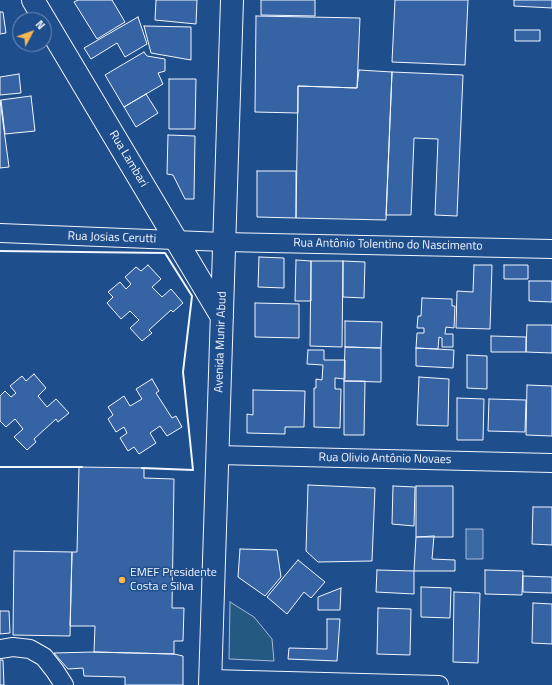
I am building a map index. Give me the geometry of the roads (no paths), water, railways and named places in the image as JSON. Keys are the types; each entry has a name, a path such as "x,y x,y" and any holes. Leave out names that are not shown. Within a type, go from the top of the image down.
{"street":[{"name":"Rua Lambari","path":"33,0 222,317"},
{"name":"Avenida Munir Abud","path":"211,682 232,0"},
{"name":"Rua Josias Cerutti","path":"0,233 224,242"},
{"name":"Rua Antônio Tolentino do Nascimento","path":"224,242 552,249"},
{"name":"Rua Olivio Antônio Novaes","path":"217,455 552,463"},
{"path":"0,649 13,647 30,649 44,657 56,671 64,685"},
{"path":"211,682 439,685"}],"place":[{"name":"EMEF Presidente Costa e Silva","path":"122,580"}]}
